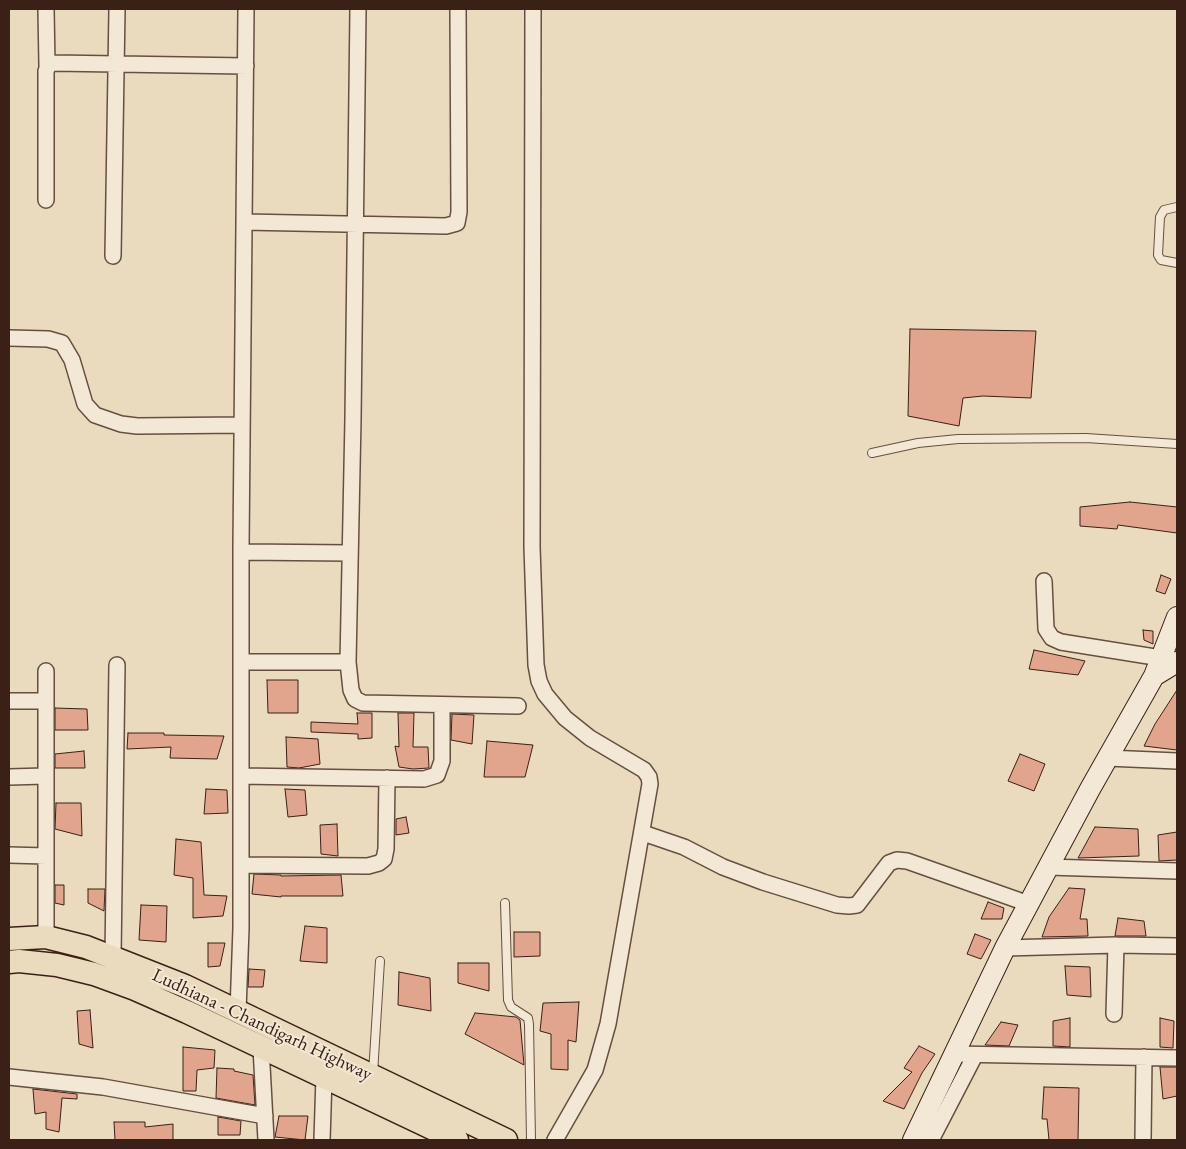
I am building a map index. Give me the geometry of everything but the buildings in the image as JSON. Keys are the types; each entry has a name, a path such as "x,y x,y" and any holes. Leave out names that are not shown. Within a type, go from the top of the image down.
{"main road":[{"name":"Ludhiana - Chandigarh Highway","path":"9,938 46,937 86,947 185,986 506,1140"},
{"path":"9,962 19,961 57,966 94,974 144,993 457,1140"}],"street":[{"path":"46,9 46,200"},
{"path":"113,256 117,9"},
{"path":"238,1011 241,928 241,552 246,9"},
{"path":"358,9 348,662 351,690 355,699 363,703 518,706"},
{"path":"244,222 446,226 457,224 459,212 458,9"},
{"path":"533,9 532,547 536,665 539,681 545,694 565,718 590,738 644,770 649,776 650,784 608,1024 595,1070 556,1140"},
{"path":"47,66 53,63 246,66"},
{"path":"9,338 48,339 62,343 72,360 85,404 95,415 122,424 137,426 242,425"},
{"path":"241,552 350,553"},
{"path":"1044,581 1046,629 1052,638 1061,642 1164,665"},
{"path":"913,1140 1005,948 1107,758 1164,665 1177,617"},
{"path":"241,662 348,662"},
{"path":"113,958 117,665"},
{"path":"46,671 46,937"},
{"path":"9,701 45,701"},
{"path":"241,776 424,779 437,775 442,761 442,705"},
{"path":"1107,758 1177,760"},
{"path":"9,777 45,776"},
{"path":"241,865 368,866 379,863 384,859 386,849 387,778"},
{"path":"642,833 684,847 723,867 763,882 836,905 849,906 857,904 889,863 897,860 907,860 1029,904"},
{"path":"9,856 46,856"},
{"path":"1048,867 1177,871"},
{"path":"1005,948 1116,945 1177,946"},
{"path":"1114,1014 1116,945"},
{"path":"261,1047 266,1140"},
{"path":"954,1054 1177,1058"},
{"path":"931,1140 976,1055"},
{"path":"1143,1140 1144,1057"},
{"path":"322,1140 324,1077"},
{"path":"9,1078 103,1087 264,1116"}],"lane":[{"path":"1177,208 1164,210 1160,217 1158,254 1161,260 1177,263"},
{"path":"872,453 918,443 958,439 1086,438 1177,444"},
{"path":"505,903 508,1000 511,1007 528,1018 529,1024 531,1140"},
{"path":"373,1077 380,961"}]}
